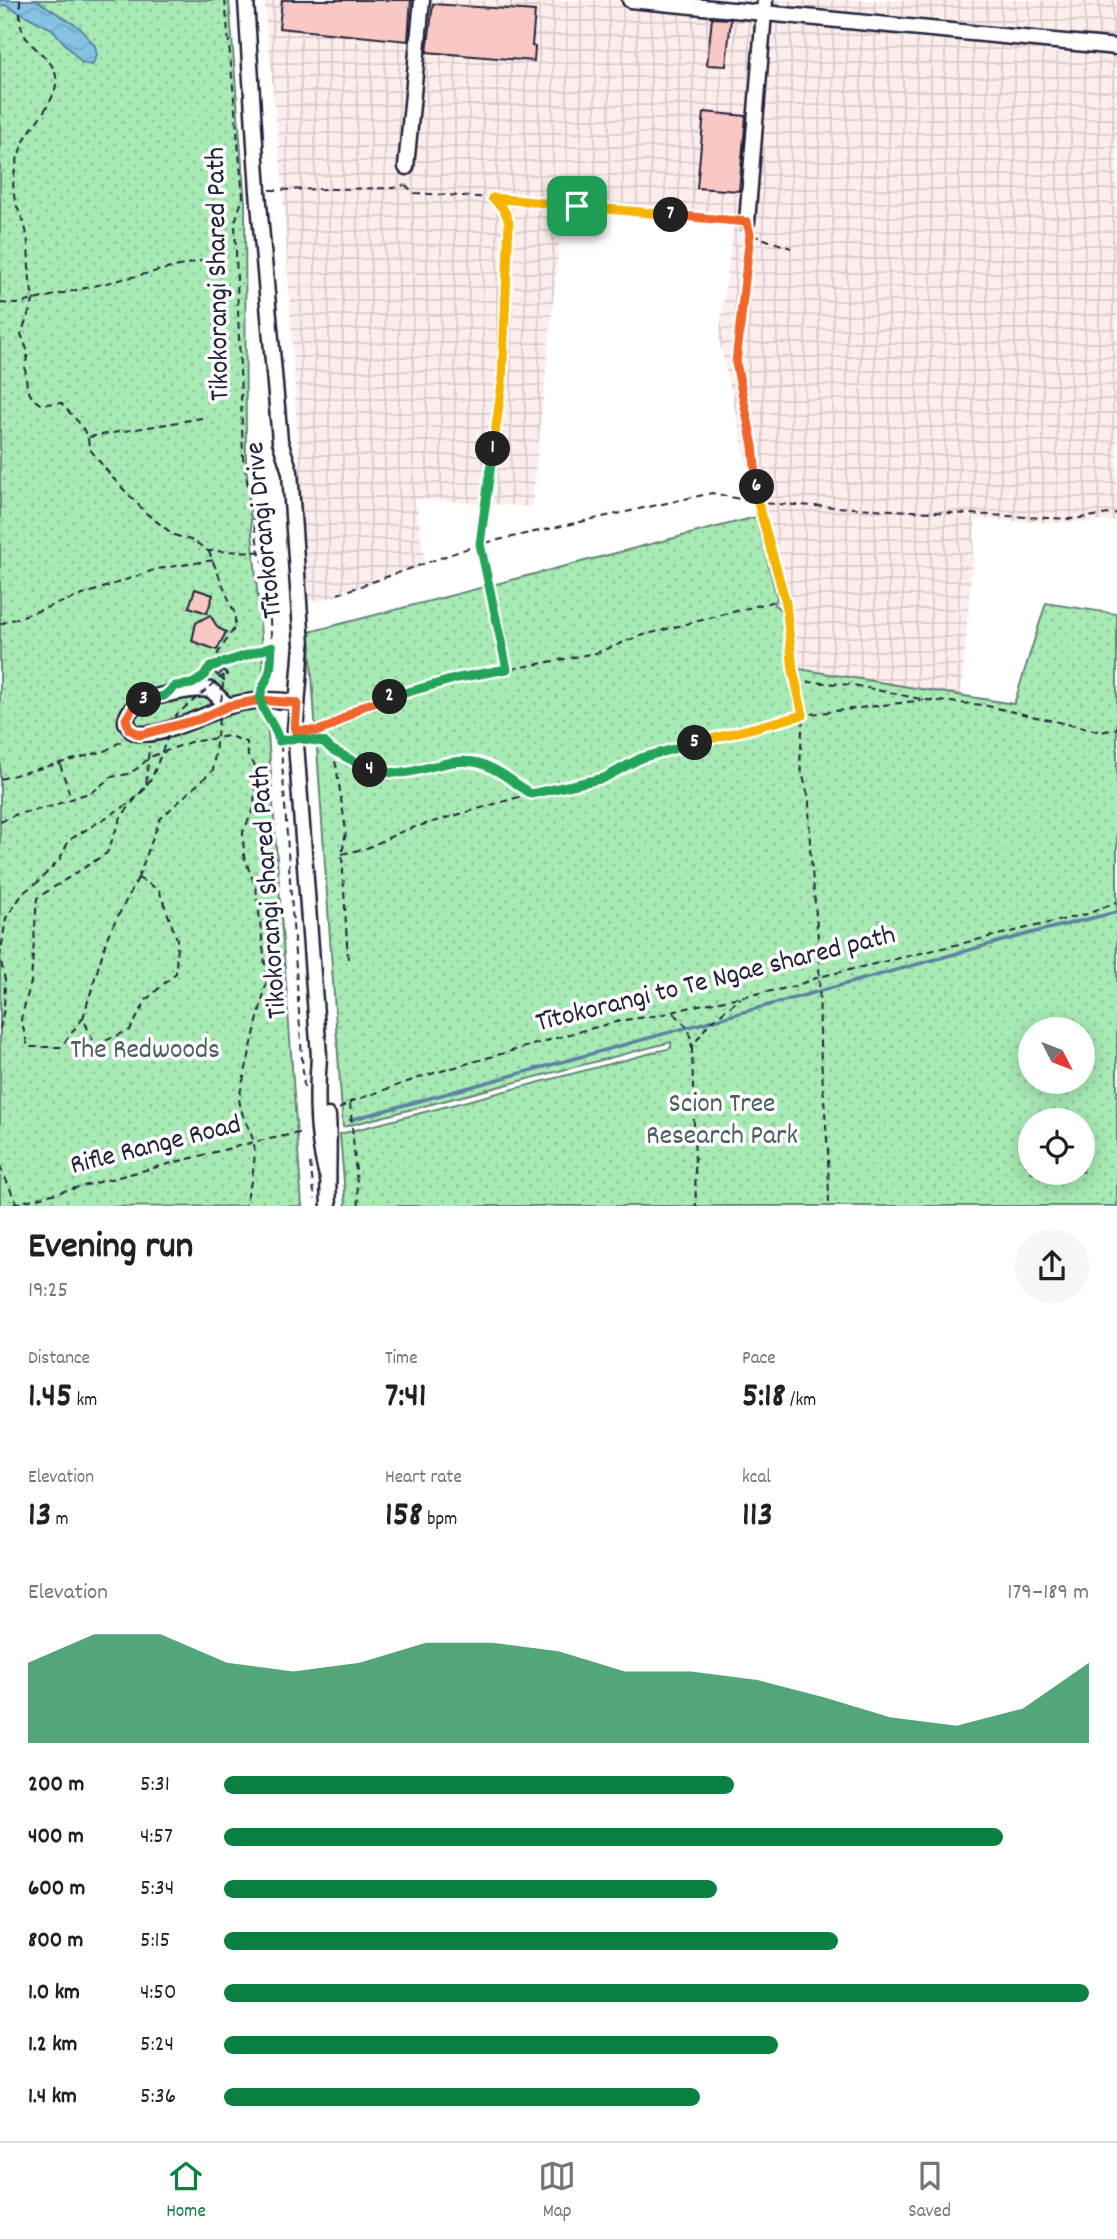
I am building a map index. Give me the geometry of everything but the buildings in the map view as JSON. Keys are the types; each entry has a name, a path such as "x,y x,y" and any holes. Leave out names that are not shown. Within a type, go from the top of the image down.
{"street":[{"name":"Tītokorangi Drive","path":"246,0 259,205 280,441 290,472 291,485 302,645 295,734 318,1056 320,1154 328,1179"},
{"path":"406,167 422,0"},
{"path":"630,0 765,7 1117,47"},
{"path":"747,222 765,7"},
{"path":"228,706 208,689 143,701 130,710 126,719 127,726 141,734 200,719 228,706 260,700 297,703"},
{"name":"Tītokorangi Drive","path":"318,1056 326,1085 331,1151 328,1179 330,1206"}],"path":[{"path":"20,0 19,18 23,32 54,69 57,83 52,96 22,144 14,173 13,190 27,236 30,287 34,299 21,334 27,352 27,387 32,398 40,404 61,403 81,425 88,438 89,448 147,514 174,536 194,541 208,551 214,560 235,614 235,627 203,677"},
{"name":"Tikokorangi Shared Path","path":"225,0 243,197 235,222 243,457 259,552 266,569 272,647 270,672 260,700 263,711 273,722 279,741 304,1090"},
{"path":"283,189 394,188 405,185 415,193 747,222"},
{"path":"492,198 507,213 509,223 502,383 480,544 507,669"},
{"path":"791,248 750,234 736,363 753,446 758,503 786,603 795,679 803,715 800,765 809,799 829,1206"},
{"path":"0,303 17,304 213,258"},
{"path":"88,438 202,418"},
{"path":"338,594 480,544 712,493 758,503 1047,518 1072,519 1117,513"},
{"path":"208,551 275,552"},
{"path":"0,624 157,569 214,560"},
{"path":"279,741 295,734 332,726 361,707 377,701 458,678 596,653 640,636 775,601 786,603"},
{"path":"210,667 272,647"},
{"path":"219,676 232,660"},
{"path":"210,667 224,680 229,676 224,671 220,673 224,675"},
{"path":"224,675 214,770 160,819 138,878 108,935 83,1018 61,1047 28,1047 21,1019 31,982 37,898 107,853 121,817 152,778 176,715 224,675"},
{"path":"795,679 853,685 924,700 983,705 1102,732 1117,728"},
{"path":"342,854 367,849 405,830 531,794 604,778 641,758 660,752 803,715 924,700"},
{"path":"0,779 105,751 141,734 150,757 146,788 130,803 69,840 60,859 24,892 6,918 0,957 5,980 0,1029"},
{"path":"295,734 324,742 331,749 367,769 387,773 450,763 476,762 491,768 531,794"},
{"path":"0,822 16,814 49,807 94,791 111,777 128,774 150,757 190,742 229,736 247,742 248,756 256,767 254,808 243,832 244,857 256,888 267,980 239,1098 241,1114 254,1142 252,1182 244,1206"},
{"path":"331,749 346,831 342,854 348,961"},
{"path":"60,763 71,799"},
{"path":"83,1018 95,1045 130,1030 147,999 176,973 177,939 159,890 138,878"},
{"name":"Tītokorangi to Te Ngae shared path","path":"331,1115 350,1102 424,1076 581,1031 792,987 819,977 1087,914 1117,902"},
{"path":"692,1047 709,1023 742,997"},
{"path":"673,1012 689,1028 692,1047 696,1206"},
{"path":"350,1102 359,1206"},
{"name":"Rifle Range Road","path":"2,1206 254,1142 319,1130"},
{"path":"309,1156 317,1206"},
{"path":"0,1166 18,1206"}],"shaded area":[{"path":"264,0 1117,0 1117,521 1050,523 976,519 961,696 799,669 788,670 787,640 774,604 777,598 756,517 754,494 719,339 733,228 563,205 532,507 415,499 426,565 323,600 307,601 283,189"}],"green space":[{"name":"The Redwoods","path":"0,0 229,0 245,203 246,464 302,1206 0,1206"},
{"name":"Scion Tree Research Park","path":"756,517 777,598 774,604 784,613 788,670 799,669 1014,704 1046,603 1117,614 1117,1206 346,1206 340,1134 671,1048 671,1042 343,1127 309,632"}],"water":[{"path":"0,0 36,0 80,28 95,46 97,55 92,65 82,63 52,29 5,5 0,6"}],"waterway":[{"path":"350,1120 1031,933 1117,912"}],"route":[{"path":"577,206 492,198 507,213 509,223 502,383 480,544 507,669 458,678 377,701 318,731 295,730 297,703 277,700 260,700 228,706 200,719 144,735 132,731 127,726 126,719 130,710 139,703 164,696 172,687 192,684 203,677 210,667 272,647 270,672 260,700 263,711 278,732 279,741 296,738 324,742 331,749 367,769 387,773 450,763 476,762 491,768 531,794 591,782 641,758 803,715 793,670 786,603 758,503 753,446 736,363 750,234 747,222 577,206"}]}
